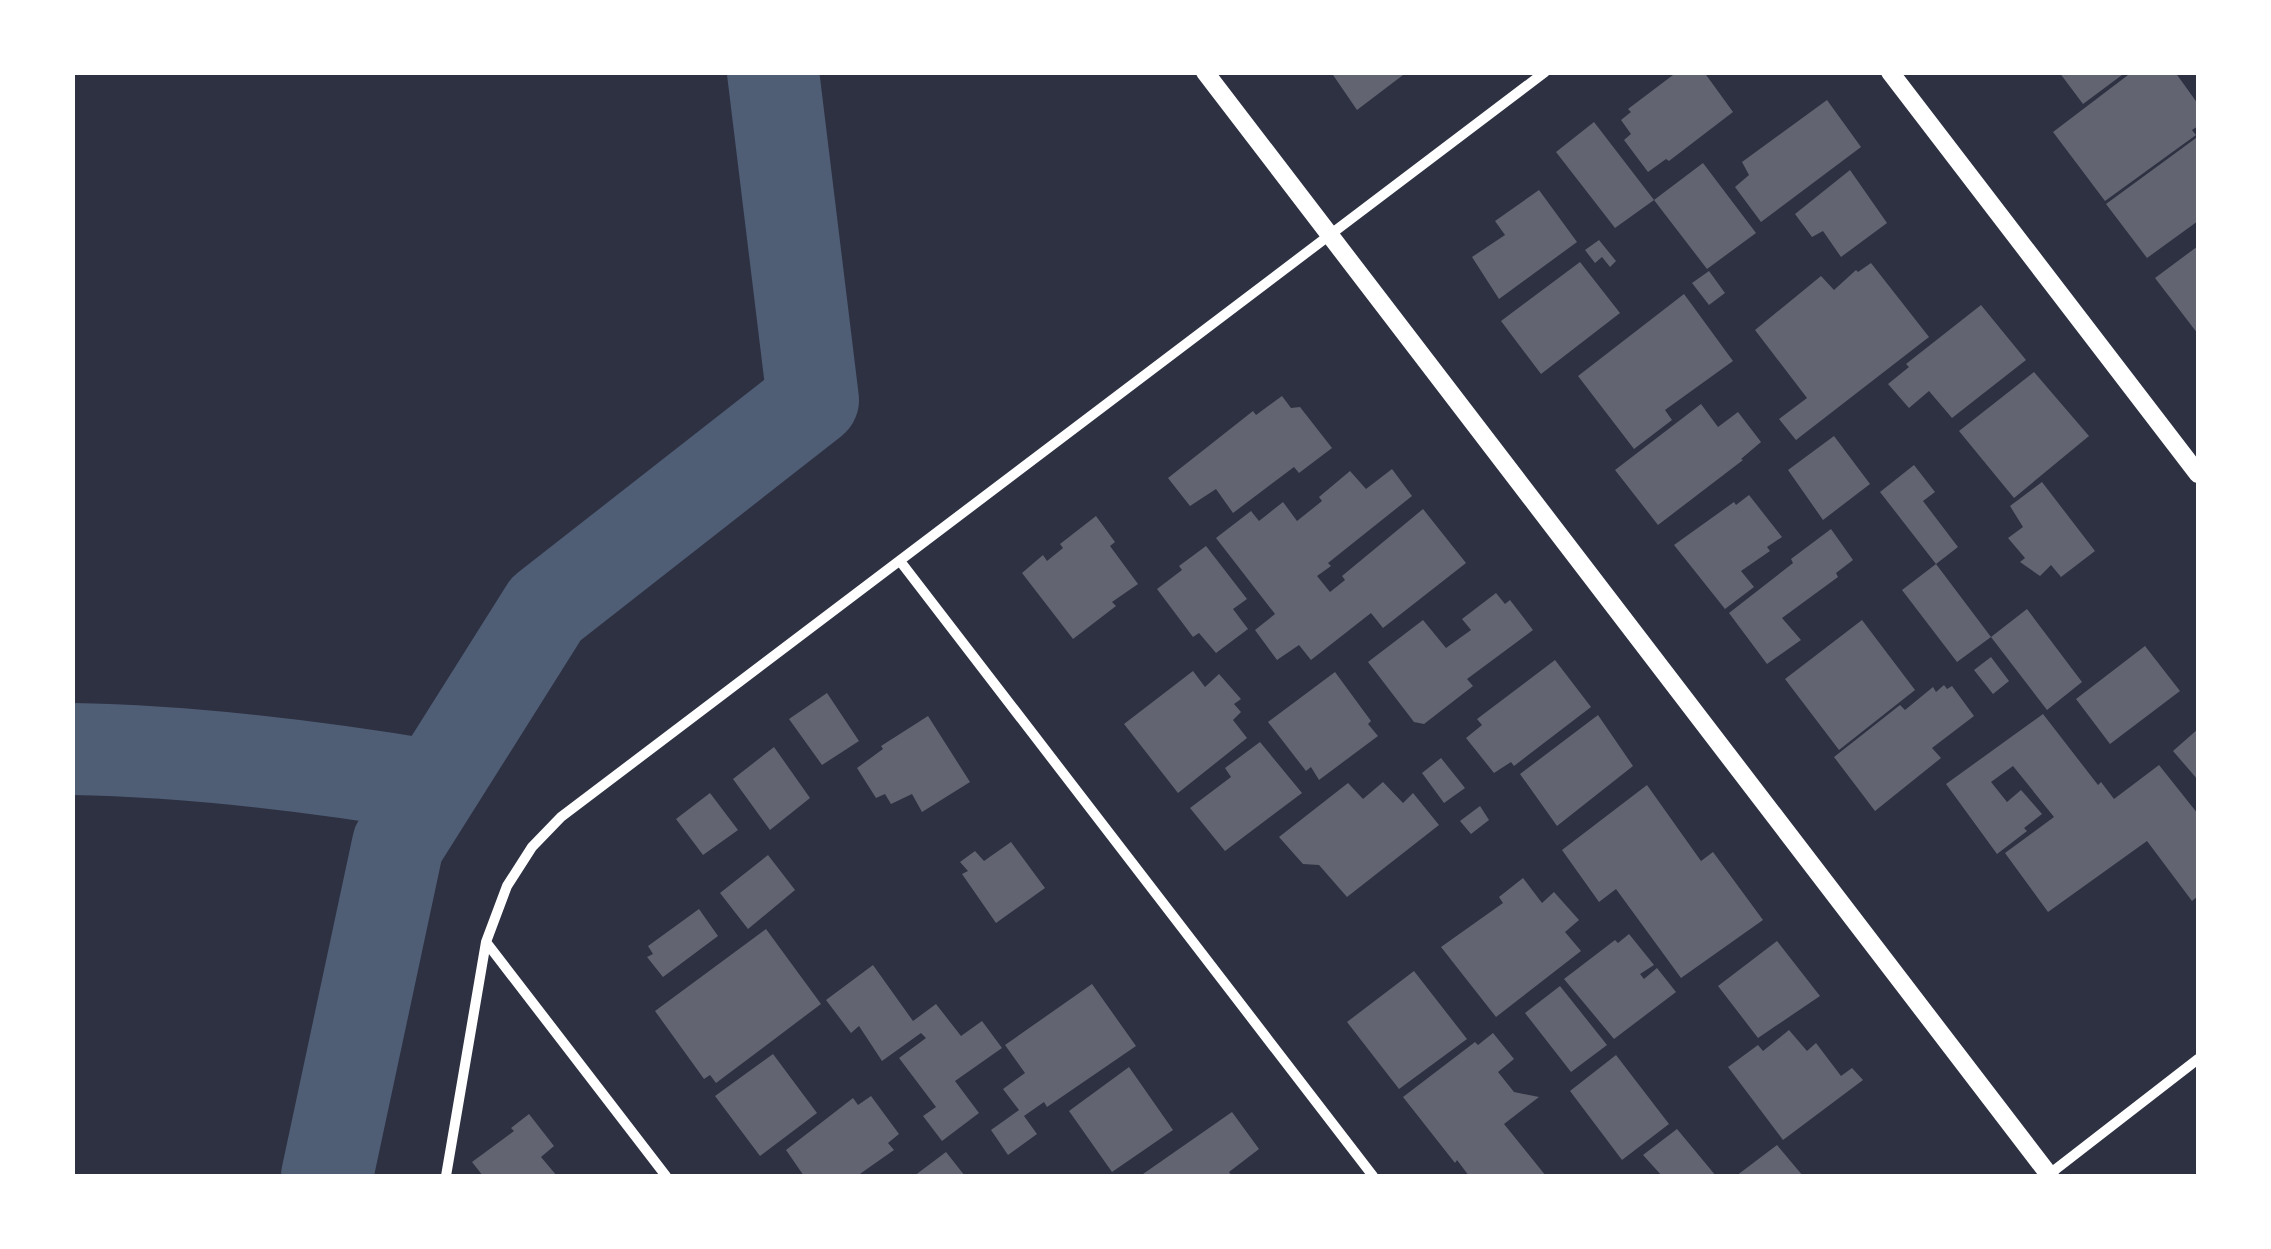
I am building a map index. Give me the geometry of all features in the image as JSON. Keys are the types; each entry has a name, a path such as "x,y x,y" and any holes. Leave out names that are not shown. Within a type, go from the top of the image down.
{"street":[{"path":"1205,72 2049,1176 2198,1058"},
{"path":"446,1176 486,942 507,886 532,847 561,817 1545,72"},
{"path":"1890,72 2198,474"},
{"path":"900,561 1373,1176"},
{"path":"486,942 666,1176"}],"building":[{"path":"1331,72 1407,72 1357,110"},
{"path":"1677,72 1704,72 1733,112 1669,161 1666,159 1648,172 1624,140 1631,134 1621,120 1631,112 1628,109"},
{"path":"2059,72 2126,72 2083,104"},
{"path":"2132,72 2175,72 2198,104 2198,126 2192,130 2196,135 2105,201 2053,132"},
{"path":"1827,100 1861,147 1761,222 1735,187 1749,175 1742,162"},
{"path":"1594,122 1654,200 1615,228 1556,152"},
{"path":"2196,138 2198,221 2147,258 2106,204"},
{"path":"1703,163 1756,233 1707,269 1654,200"},
{"path":"1850,170 1887,223 1841,257 1823,231 1812,237 1795,214"},
{"path":"1539,190 1577,242 1499,299 1472,257 1505,235 1495,221"},
{"path":"1599,240 1616,261 1610,267 1602,257 1595,263 1585,250"},
{"path":"2198,246 2198,334 2155,278"},
{"path":"1580,262 1620,313 1541,374 1501,321"},
{"path":"1871,263 1929,337 1796,440 1779,419 1807,398 1755,330 1821,276 1834,290 1856,270"},
{"path":"1709,271 1725,293 1709,305 1692,283"},
{"path":"1684,294 1733,361 1665,410 1672,420 1634,449 1578,376"},
{"path":"1981,305 2026,360 1952,418 1929,391 1909,408 1888,384 1909,367 1906,364"},
{"path":"2034,372 2089,436 2014,498 1959,431"},
{"path":"1282,396 1291,408 1300,407 1332,448 1299,473 1294,467 1233,513 1216,489 1190,506 1168,478 1253,411 1256,415"},
{"path":"1701,404 1718,427 1738,412 1761,442 1658,525 1615,470"},
{"path":"1834,436 1870,484 1823,520 1788,470"},
{"path":"1914,465 1935,492 1923,501 1958,547 1936,564 1880,492"},
{"path":"1392,469 1412,496 1317,576 1330,592 1345,580 1342,576 1423,509 1466,563 1383,628 1371,613 1311,660 1299,645 1277,660 1255,630 1275,614 1216,538 1251,511 1259,521 1283,502 1297,521 1350,471 1366,489"},
{"path":"2042,482 2095,551 2061,577 2051,565 2040,576 2020,562 2025,558 2008,538 2023,527 2010,506"},
{"path":"1749,495 1782,537 1767,547 1770,551 1741,571 1754,587 1725,609 1674,545"},
{"path":"1096,516 1115,542 1110,546 1138,584 1112,602 1116,606 1073,639 1022,573 1043,555 1047,561 1063,548 1060,544"},
{"path":"1831,529 1853,560 1836,573 1838,577 1782,618 1801,640 1767,664 1729,613"},
{"path":"1206,546 1247,599 1233,609 1248,629 1216,653 1199,633 1193,637 1157,589"},
{"path":"1936,564 1991,637 1957,662 1902,590"},
{"path":"1496,593 1505,604 1510,600 1533,630 1467,679 1473,686 1424,724 1414,722 1368,662 1423,620 1446,648 1471,630 1462,619"},
{"path":"2027,609 2082,682 2047,710 1991,637"},
{"path":"1862,620 1915,690 1839,750 1785,679"},
{"path":"2145,646 2180,691 2110,744 2076,699"},
{"path":"1991,657 2009,681 1993,694 1974,670"},
{"path":"1555,660 1591,707 1514,766 1511,762 1494,773 1466,738 1482,725 1477,719"},
{"path":"1193,671 1205,687 1219,674 1241,699 1234,704 1241,712 1233,720 1247,738 1178,793 1124,724"},
{"path":"1335,672 1378,736 1319,780 1311,767 1306,771 1268,722"},
{"path":"1944,685 1947,689 1952,686 1974,716 1932,748 1941,758 1875,811 1834,757 1900,705 1905,710 1933,687 1936,692"},
{"path":"827,693 859,741 822,765 789,719"},
{"path":"2043,714 2098,785 2101,782 2114,799 2159,765 2198,814 2198,896 2192,901 2147,841 2048,912 2005,853 2054,817 2013,766 1991,782 2007,802 2021,790 2042,814 1997,854 1946,784"},
{"path":"1598,715 1633,766 1557,826 1520,774"},
{"path":"928,716 970,782 922,812 912,794 891,804 885,794 876,798 857,768 883,749 881,746"},
{"path":"2198,729 2198,780 2173,751"},
{"path":"1260,742 1302,793 1225,851 1190,808 1231,777 1225,768"},
{"path":"774,747 810,798 770,830 733,779"},
{"path":"1441,758 1465,788 1444,803 1422,773"},
{"path":"1383,782 1403,803 1413,793 1439,825 1347,897 1319,865 1303,864 1279,837 1348,783 1363,799"},
{"path":"1647,785 1701,861 1713,852 1763,920 1681,978 1616,889 1599,902 1562,850"},
{"path":"710,793 738,830 703,855 676,819"},
{"path":"1480,806 1489,820 1471,834 1460,821"},
{"path":"1011,842 1045,888 996,923 962,874 968,871 960,862 975,851 984,861"},
{"path":"768,855 795,890 748,929 720,893"},
{"path":"1523,878 1542,903 1554,892 1579,920 1565,932 1581,951 1496,1017 1441,947 1503,903 1499,897"},
{"path":"699,909 718,936 663,977 647,957 653,954 648,946"},
{"path":"766,929 821,1004 716,1083 710,1075 704,1079 655,1011"},
{"path":"1629,934 1654,965 1640,974 1644,979 1657,968 1676,992 1614,1039 1564,979 1615,940 1618,943"},
{"path":"1777,941 1820,996 1758,1038 1718,986"},
{"path":"873,965 913,1021 936,1004 961,1036 982,1021 1002,1048 955,1081 979,1113 942,1141 923,1116 936,1107 899,1058 926,1038 921,1033 882,1061 859,1026 851,1033 826,1000"},
{"path":"1414,971 1467,1039 1399,1089 1347,1022"},
{"path":"1092,984 1136,1046 1047,1107 1044,1102 1024,1116 1037,1134 1008,1155 991,1130 1019,1110 1003,1089 1025,1073 1005,1045"},
{"path":"1560,986 1607,1045 1571,1072 1525,1013"},
{"path":"1789,1030 1807,1051 1816,1043 1841,1076 1852,1068 1863,1080 1783,1140 1728,1067 1758,1045 1763,1051"},
{"path":"1493,1033 1514,1059 1498,1072 1514,1092 1539,1097 1504,1124 1546,1176 1469,1176 1403,1097 1475,1042 1478,1045"},
{"path":"773,1054 817,1113 760,1156 715,1096"},
{"path":"1616,1055 1669,1124 1622,1160 1570,1091"},
{"path":"1129,1067 1173,1130 1112,1172 1069,1111"},
{"path":"871,1096 899,1134 888,1143 894,1150 857,1176 804,1176 786,1150 853,1098 858,1105"},
{"path":"1232,1112 1259,1149 1229,1172 1232,1176 1143,1174"},
{"path":"529,1114 554,1146 541,1157 557,1176 483,1176 472,1162 514,1131 511,1128"},
{"path":"1677,1129 1716,1176 1662,1176 1643,1155"},
{"path":"1777,1145 1803,1176 1736,1176"},
{"path":"946,1152 965,1176 914,1176"}],"waterway":[{"path":"327,1176 398,844 546,609 813,400 773,72"},
{"path":"72,749 254,761 434,786"}]}
